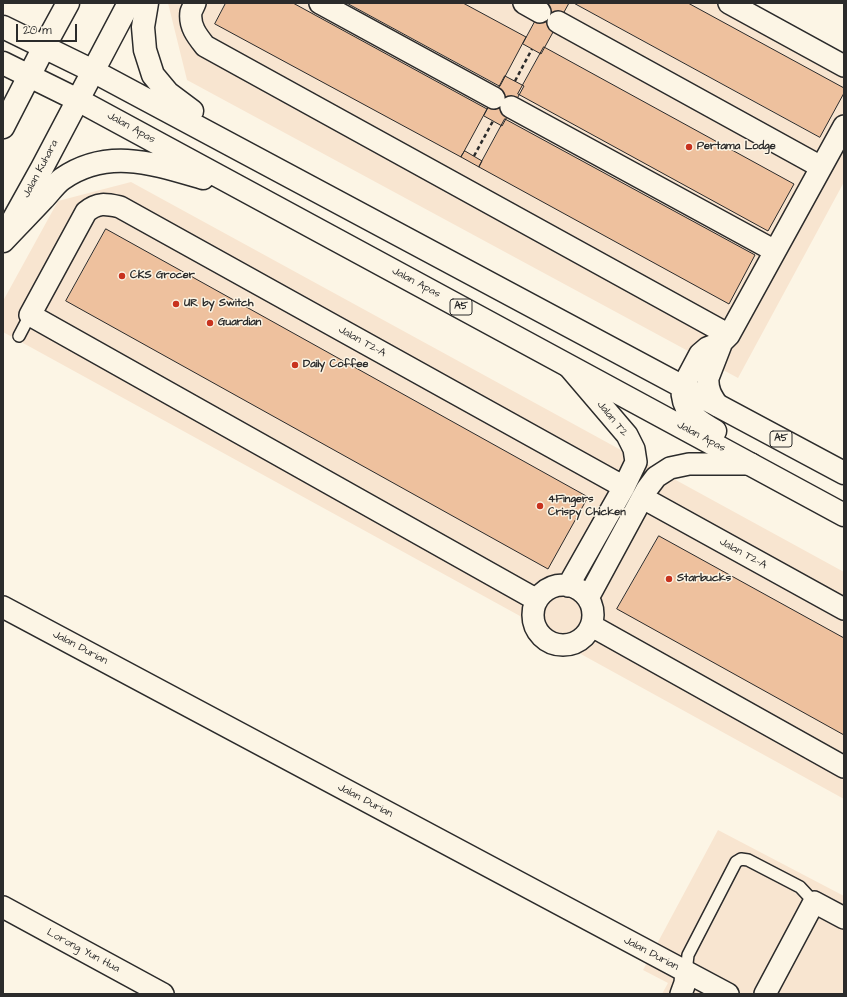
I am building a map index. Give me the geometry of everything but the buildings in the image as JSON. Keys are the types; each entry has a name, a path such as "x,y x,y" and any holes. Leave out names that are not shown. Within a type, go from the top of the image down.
{"main road":[{"path":"3,126 28,76 68,3"},
{"path":"93,71 129,3"},
{"path":"147,3 143,26 145,50 153,75 168,93 262,161"},
{"name":"A5","path":"3,27 93,71 844,473"},
{"name":"A5","path":"3,63 28,76"},
{"name":"Jalan Kuhara","path":"3,240 93,71"},
{"name":"Jalan Apas","path":"28,76 78,100 844,515"},
{"path":"3,240 62,180 83,167 110,161 135,161 158,165 246,191"},
{"path":"683,386 683,397 691,414 702,424 770,463 789,485"}],"street":[{"path":"195,3 191,13 192,25 205,46 725,338"},
{"path":"320,3 775,251"},
{"path":"729,3 844,66"},
{"path":"541,12 821,167"},
{"path":"718,406 708,390 708,378 725,338 844,126"},
{"name":"Jalan T2-A","path":"30,315 86,212 98,205 108,204 120,207 624,487"},
{"path":"30,315 537,600"},
{"path":"683,386 700,354 707,348 725,338"},
{"name":"Jalan T2","path":"567,365 627,435 634,449 636,462 624,487 568,586"},
{"path":"588,598 647,489 656,477 670,468 689,464 751,464"},
{"name":"Jalan T2-A","path":"643,498 844,609"},
{"path":"559,585 576,588 588,598 592,606 592,626 587,634 575,643 570,645 550,643 542,637 536,629 533,619 537,600 550,588 559,585"},
{"name":"Jalan Durian","path":"3,607 728,994"},
{"path":"592,626 844,767"},
{"path":"765,994 814,902 844,918"},
{"name":"Lorong Yun Hua","path":"3,907 163,994"},
{"path":"680,994 685,983 686,972"}],"lane":[{"path":"18,336 30,315"},
{"path":"686,972 688,955 736,862 741,859 748,860 800,887 814,902"}],"path":[{"path":"515,81 532,49"},
{"path":"474,156 493,121"}],"shaded area":[{"path":"168,3 752,3 844,53 844,182 738,378 187,80"},
{"path":"131,182 844,572 844,799 579,653 566,656 553,655 541,650 530,641 523,629 520,616 3,332 3,301 58,201"},
{"path":"718,830 844,896 844,994 662,994 668,983 643,970"}],"place":[{"name":"Pertama Lodge","path":"689,147"},
{"name":"CKS Grocer","path":"122,276"},
{"name":"UR by Switch","path":"176,304"},
{"name":"Guardian","path":"210,323"},
{"name":"Daily Coffee","path":"295,365"},
{"name":"4Fingers Crispy Chicken","path":"540,506"},
{"name":"Starbucks","path":"669,579"}]}
